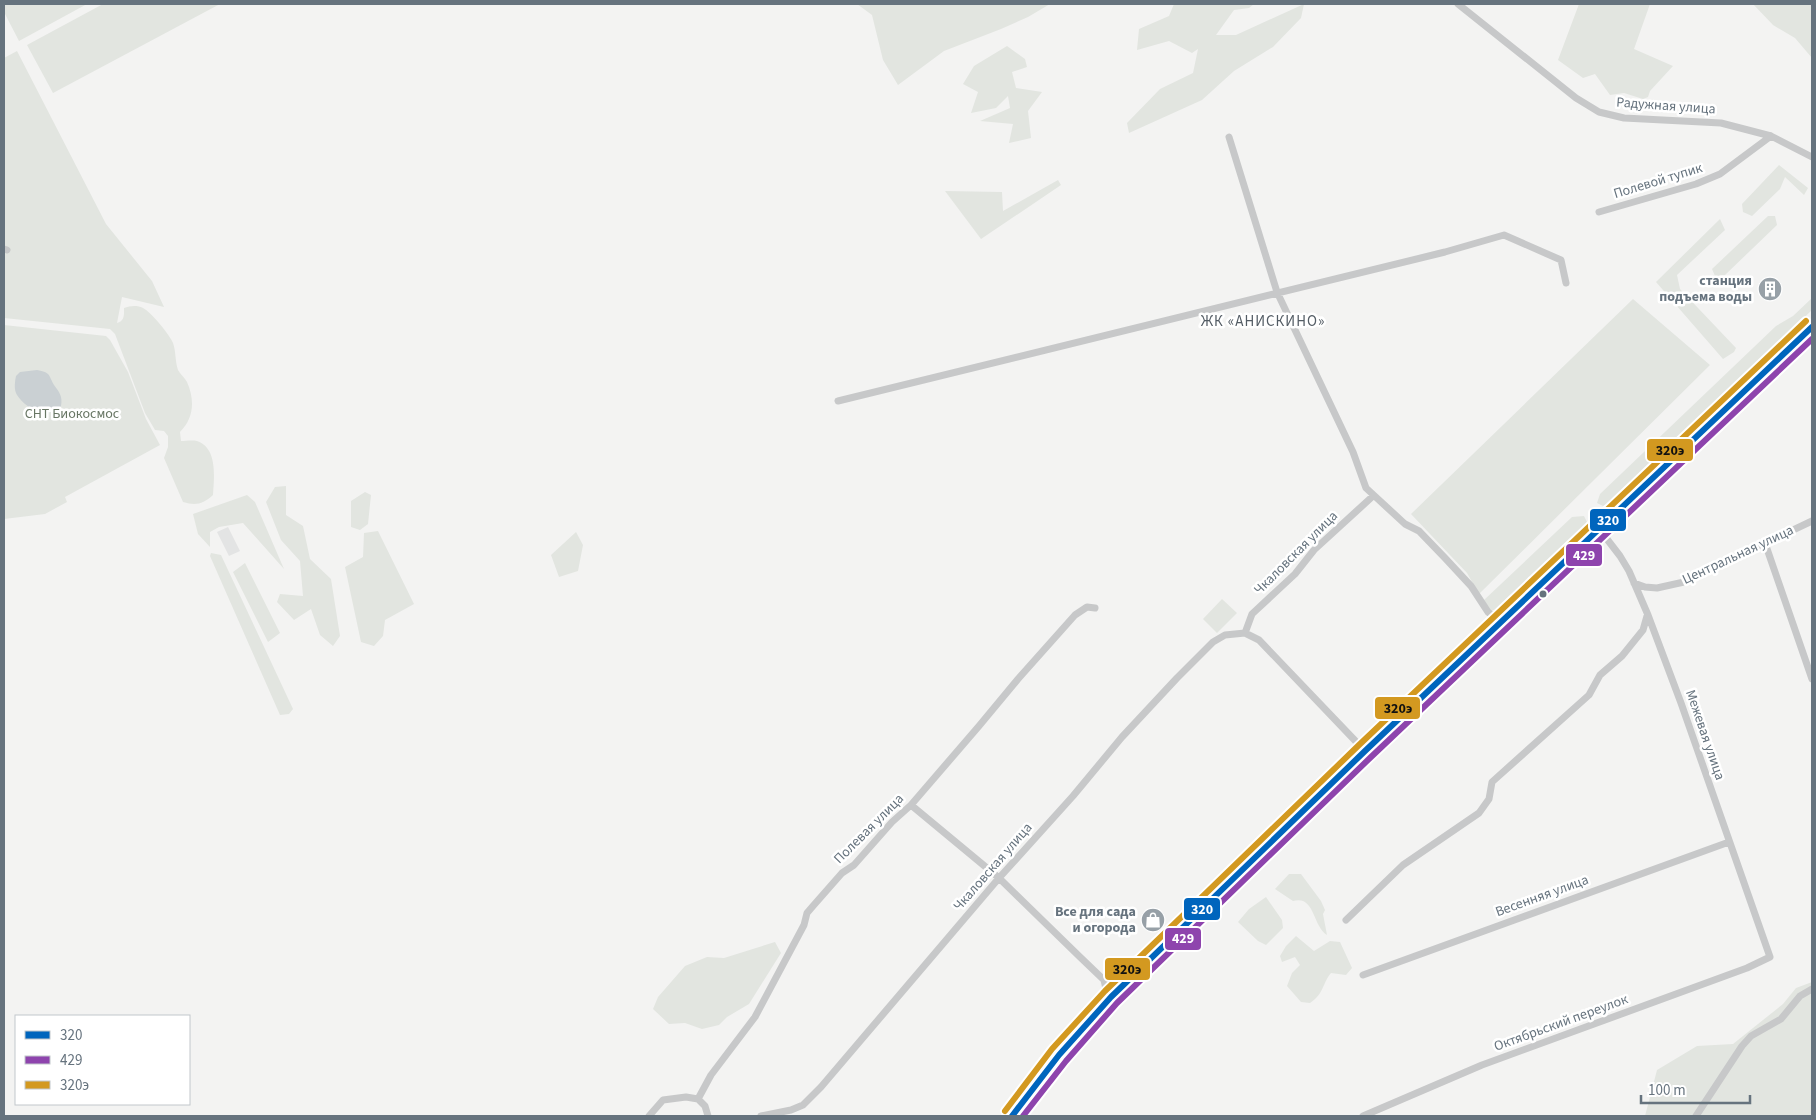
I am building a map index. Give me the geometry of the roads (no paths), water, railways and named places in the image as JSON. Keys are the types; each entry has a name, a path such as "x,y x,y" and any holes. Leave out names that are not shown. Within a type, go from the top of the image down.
{"main road":[{"path":"1012,1116 1059,1055 1111,997 1365,751 1812,327"}],"street":[{"name":"Радужная улица","path":"1458,4 1576,98 1599,112 1624,118 1721,123 1771,136 1812,157"},
{"path":"1229,136 1277,292 1353,452 1366,488 1405,524 1419,531 1471,586 1488,612 1501,623"},
{"name":"Полевой тупик","path":"1599,212 1704,181 1720,174 1771,136"},
{"path":"838,401 1445,252 1504,235 1561,260 1566,283"},
{"name":"Чкаловская улица","path":"761,1116 797,1108 803,1105 821,1087 998,878 1073,796 1122,737 1177,678 1213,642 1226,635 1245,633 1252,614 1294,574 1314,550 1374,496"},
{"name":"Центральная улица","path":"1634,583 1645,587 1657,588 1684,582 1812,521"},
{"name":"Межевая улица","path":"1600,530 1620,556 1648,615 1681,703 1728,842 1770,957"},
{"path":"1765,543 1812,679"},
{"name":"Полевая улица","path":"698,1099 711,1074 755,1017 804,925 807,913 842,873 854,865 892,822 911,805 1018,678 1075,615 1087,607 1095,608"},
{"path":"1346,920 1403,865 1479,813 1489,800 1492,782 1589,695 1600,675 1622,656 1643,630 1648,615"},
{"path":"1245,633 1259,640 1273,653 1365,751"},
{"path":"911,805 998,878 1104,980 1106,989 1111,997"},
{"name":"Весенняя улица","path":"1363,975 1728,842"},
{"name":"Октябрьский переулок","path":"1363,1116 1482,1065 1747,968 1770,957"},
{"path":"1696,1116 1742,1046 1751,1036 1780,1019 1800,996 1812,989"},
{"path":"649,1116 663,1100 686,1098 698,1099 705,1106 708,1116"}],"place":[{"name":"станция подъема воды","path":"1770,289"},
{"name":"Все для сада и огорода","path":"1153,920"}],"district":[{"name":"ЖК «АНИСКИНО»","path":"1263,321"}],"park label":[{"name":"СНТ Биокосмос","path":"72,414"}]}
